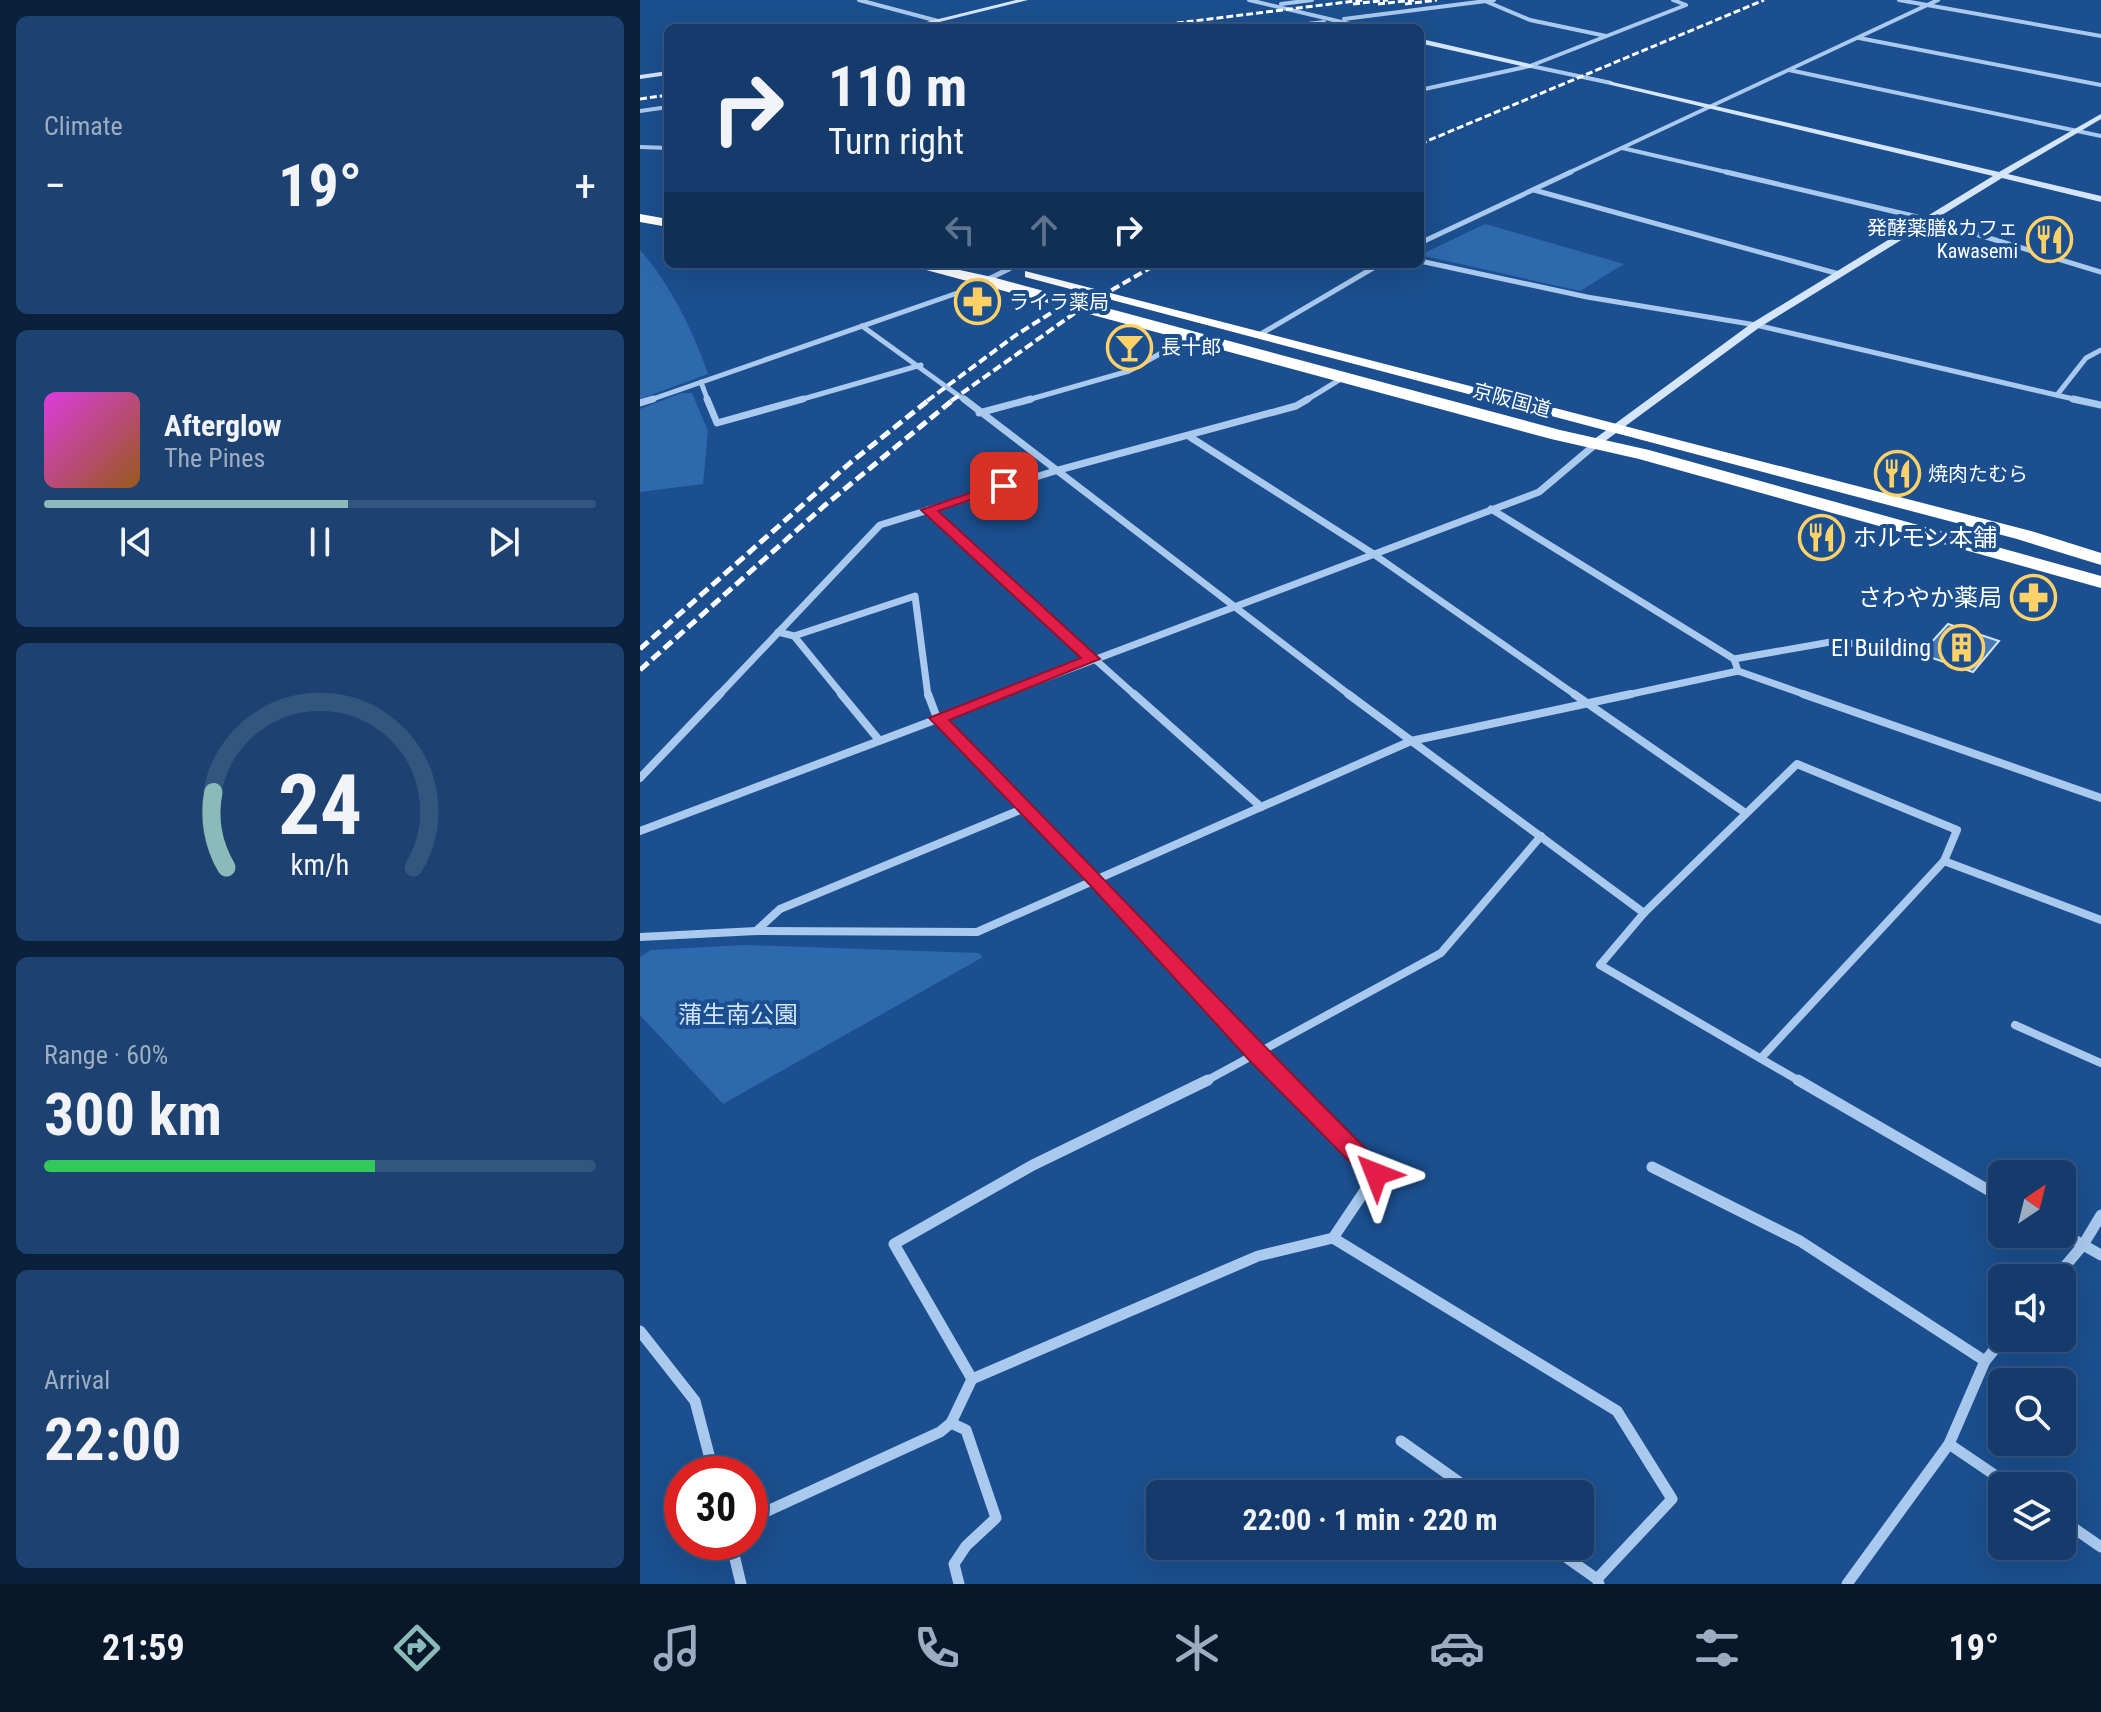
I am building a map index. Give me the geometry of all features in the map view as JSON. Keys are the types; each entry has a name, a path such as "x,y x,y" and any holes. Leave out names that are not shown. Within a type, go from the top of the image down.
{"highway":[{"path":"640,204 664,208"},
{"path":"640,218 664,222"},
{"name":"京阪国道","path":"950,268 988,272 1192,335 2101,582"},
{"name":"京阪国道","path":"988,272 1009,269 1619,428 2101,559"}],"street":[{"path":"859,0 938,21"},
{"path":"924,24 1025,0"},
{"path":"1249,0 1350,24"},
{"path":"1281,4 1312,0"},
{"path":"1344,19 1494,0"},
{"path":"1424,89 1530,66 1686,5 1673,0"},
{"path":"1899,0 2101,36"},
{"path":"1424,241 1938,0"},
{"path":"1485,1 1530,20 1607,36"},
{"path":"1307,24 1324,22"},
{"path":"1858,38 2101,85"},
{"path":"1424,42 1611,83 2101,199"},
{"path":"1787,70 2101,136"},
{"path":"640,77 664,74"},
{"path":"640,111 664,108"},
{"path":"640,831 1539,492 1597,443 1756,325 1926,219 2101,116"},
{"path":"640,147 664,148"},
{"path":"1621,148 1926,219 2101,272"},
{"path":"1533,190 1839,274"},
{"path":"1424,262 1587,297 1756,325 2101,405"},
{"path":"1259,335 1373,268"},
{"path":"640,403 862,326 988,272"},
{"path":"862,326 921,365 1232,608 1644,913"},
{"path":"979,413 1129,371 1192,335"},
{"path":"2057,395 2086,358 2101,350"},
{"path":"701,382 717,423 921,365"},
{"path":"640,778 880,525 1055,471 1296,406 1344,377"},
{"path":"1190,437 1372,553 1744,812"},
{"path":"1491,509 1734,659 1738,671"},
{"path":"928,510 1261,807"},
{"path":"768,1511 940,1432 951,1423 972,1379 1258,1256 1333,1238 1376,1174 1258,1055 1097,880 937,718 925,687 915,596 794,636 778,632"},
{"path":"794,636 879,740"},
{"path":"1734,659 1842,640 1876,652"},
{"path":"640,937 756,931 977,932 1411,741 1738,671 2101,798"},
{"path":"1761,1058 1944,861 1957,830 1797,764 1744,812 1644,913 1600,965 1988,1190"},
{"path":"756,931 780,909 1025,808"},
{"path":"972,1379 894,1244 1033,1165 1258,1055 1441,953 1541,836"},
{"path":"1944,861 2101,920"},
{"path":"2015,1025 2101,1063"},
{"path":"1652,1167 1800,1241 1985,1361"},
{"path":"2067,1264 2101,1215"},
{"path":"1333,1238 1617,1411 1672,1499 1598,1582 1569,1560"},
{"path":"2076,1241 2101,1255"},
{"path":"640,1331 695,1401 709,1456"},
{"path":"1847,1584 1949,1444 1985,1361 1992,1352"},
{"path":"951,1423 966,1430 996,1518 966,1546 954,1564 959,1584"},
{"path":"1401,1441 1456,1480"},
{"path":"1949,1444 1990,1472"},
{"path":"2076,1530 2101,1547"},
{"path":"735,1560 741,1584"}],"green space":[{"path":"1485,224 1624,264 1580,291 1424,256 1424,253"},
{"path":"640,250 662,278 680,309 708,374 640,399"},
{"path":"681,393 692,393 708,431 703,484 640,492 640,409"},
{"name":"蒲生南公園","path":"744,945 979,953 983,957 723,1104 640,1015 640,957 651,950"}],"building":[{"name":"EI Building","path":"1948,624 1999,641 1973,672 1921,654"}],"railway":[{"path":"1169,24 1363,0"},
{"path":"1353,4 1388,0"},
{"path":"1378,4 1414,0"},
{"path":"1405,4 1437,0"},
{"path":"1424,142 1764,0"},
{"path":"640,99 664,96"},
{"path":"951,401 1086,305 1150,268"},
{"path":"927,401 1016,335 1075,298"},
{"path":"640,649 850,463 930,399"},
{"path":"640,670 824,506 954,399"}],"place":[{"name":"発酵薬膳&カフェ Kawasemi","path":"2049,239"},
{"name":"ライラ薬局","path":"978,302"},
{"name":"長十郎","path":"1130,347"},
{"name":"焼肉たむら","path":"1897,474"},
{"name":"ホルモン本舗","path":"1822,538"},
{"name":"さわやか薬局","path":"2033,598"},
{"name":"EI Building","path":"1962,648"}],"route":[{"path":"1004,486 928,510 1092,659 937,718 1097,880 1258,1055 1376,1174"}]}
